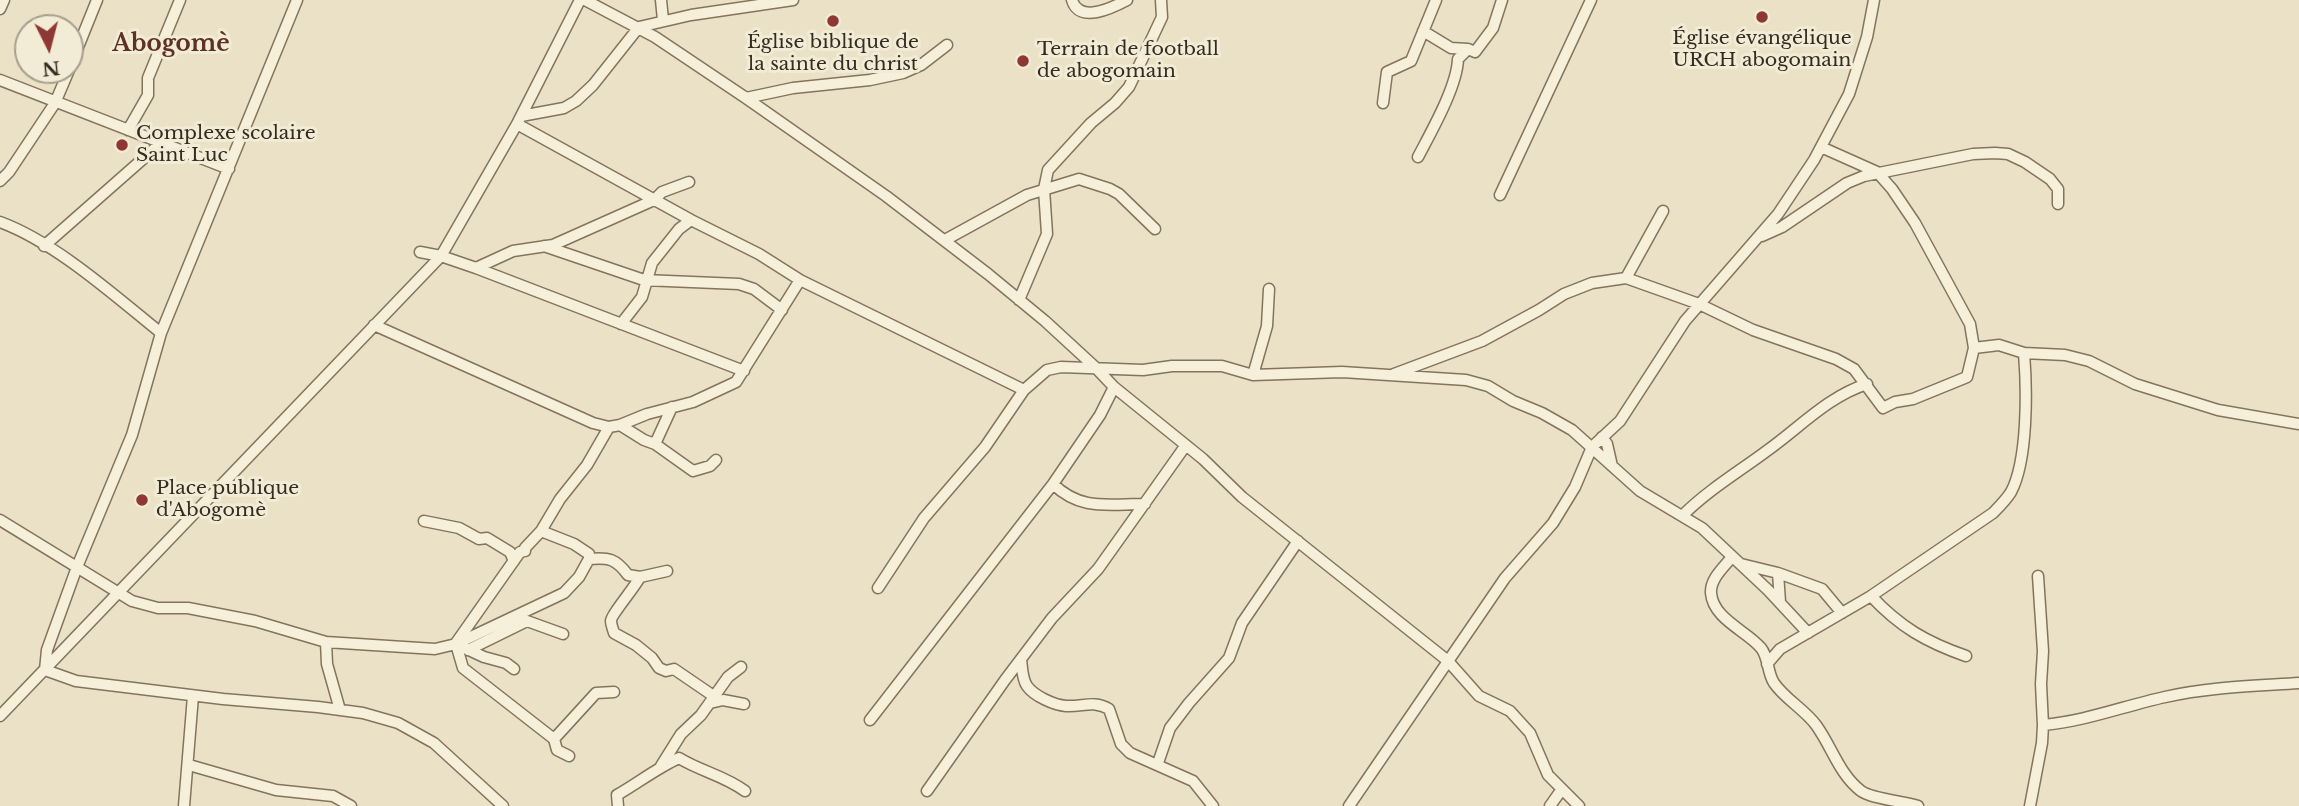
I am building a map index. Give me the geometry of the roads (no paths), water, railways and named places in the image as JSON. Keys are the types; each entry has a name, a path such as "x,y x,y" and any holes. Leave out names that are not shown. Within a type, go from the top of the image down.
{"street":[{"path":"0,9 4,0"},
{"path":"84,32 97,0"},
{"path":"128,130 148,95 148,78 180,0"},
{"path":"45,670 47,650 77,567 132,435 161,333 297,0"},
{"path":"0,716 441,256 519,120 582,0 639,27 746,98 945,240 1019,300 1096,367 1114,387 1186,445 1242,497 1448,660 1479,695 1510,711 1530,733 1548,775 1579,806"},
{"path":"661,0 663,20"},
{"path":"519,120 564,108 576,101 593,85 639,27 749,3 793,0"},
{"path":"1072,0 1074,8 1079,12 1091,13 1128,0"},
{"path":"1019,300 1047,234 1044,189 1048,170 1059,155 1129,87 1162,17 1161,0"},
{"path":"1383,103 1387,72 1412,61 1436,0"},
{"path":"1423,31 1451,48 1475,52 1493,29 1502,0"},
{"path":"1500,195 1591,0"},
{"path":"1349,806 1505,578 1553,523 1575,488 1592,447 1620,421 1699,304 1778,214 1821,147 1849,94 1867,37 1874,0"},
{"path":"746,98 793,88 870,80 903,73 921,65 947,46"},
{"path":"1418,158 1438,117 1458,59 1468,49"},
{"path":"0,80 229,169"},
{"path":"0,181 5,170 55,103 63,84"},
{"path":"519,120 654,200 759,254 800,280 1024,390"},
{"path":"44,246 161,143"},
{"path":"1390,375 1482,341 1564,294 1592,283 1626,278 1699,304 1753,330 1836,359 1854,369 1883,408 1967,377 1974,348 1970,324 1915,223 1877,172 1821,147"},
{"path":"1759,237 1782,228 1847,183 1877,172 1973,154 2008,154 2025,162 2050,179 2057,189 2058,204"},
{"path":"945,240 1013,201 1079,180 1110,189 1126,200 1155,229"},
{"path":"476,268 513,251 553,245 654,200 662,192 689,182"},
{"path":"1626,278 1663,211"},
{"path":"621,324 642,297 649,281 648,272 652,263 679,229 691,220"},
{"path":"0,222 12,226 99,282 161,333"},
{"path":"544,246 649,281 739,284 754,289 782,310"},
{"path":"420,251 476,268 744,371"},
{"path":"374,325 593,423 609,427 693,402 736,382 800,280"},
{"path":"1253,375 1267,326 1269,289"},
{"path":"1974,348 1999,345 2024,353 2065,355 2089,361 2135,384 2218,410 2299,424"},
{"path":"1767,664 1780,649 1871,596 1993,513 2009,495 2016,480 2022,448 2026,373 2024,353"},
{"path":"878,589 924,518 985,447 1024,390 1047,370 1061,366 1143,370 1172,366 1222,366 1253,375 1390,375 1466,380 1488,386 1572,429 1640,491 1702,528 1780,602 1808,633"},
{"path":"1683,515 1704,496 1830,402 1853,388 1867,384"},
{"path":"870,720 1053,484 1100,415 1114,387"},
{"path":"654,444 672,407"},
{"path":"620,425 693,471 710,466 716,460"},
{"path":"456,644 520,552 525,551 541,531 587,465 609,427"},
{"path":"1602,437 1607,444 1612,466"},
{"path":"927,791 1052,618 1098,569 1186,445"},
{"path":"1053,484 1066,497 1080,502 1145,503"},
{"path":"0,520 118,593 145,605 188,608 255,621 326,642 435,649 456,644 564,593 579,577 589,554 573,544 541,531"},
{"path":"424,521 459,528 479,539 487,538 510,552 514,561"},
{"path":"1157,763 1170,728 1229,658 1242,623 1298,541"},
{"path":"589,559 608,557 619,562 628,575 640,577 667,571"},
{"path":"1737,561 1822,589 1842,613"},
{"path":"1737,561 1714,579 1713,600 1732,624 1760,647 1776,687 1816,724 1852,784 1865,794 1918,806"},
{"path":"1778,573 1780,602"},
{"path":"2030,806 2043,725 2043,651 2038,576"},
{"path":"640,577 624,603 613,613 611,621 614,633 644,651 659,668 674,670 713,700 744,704"},
{"path":"1871,596 1893,619 1915,634 1966,656"},
{"path":"468,650 527,621 563,634"},
{"path":"326,642 327,664 340,710"},
{"path":"456,644 506,663 514,669"},
{"path":"456,644 463,668 554,739 557,750 569,756"},
{"path":"1021,659 1027,686 1037,695 1063,706 1090,703 1101,704 1109,709 1121,744 1130,753 1193,781 1213,806"},
{"path":"618,806 617,795 643,781 660,766 681,734 713,700 728,677 741,667"},
{"path":"45,670 76,681 193,696 340,710 363,713 398,723 434,743 503,806"},
{"path":"2043,725 2077,721 2206,689 2299,683"},
{"path":"554,739 596,693 614,692"},
{"path":"184,806 193,696"},
{"path":"660,766 679,758 691,766 732,781 745,791"},
{"path":"189,765 276,790 333,796 351,806"},
{"path":"1550,806 1562,789"}],"place":[{"name":"Église évangélique URCH abogomain","path":"1762,17"},
{"name":"Église biblique de la sainte du christ","path":"833,21"},
{"name":"Terrain de football de abogomain","path":"1023,61"},
{"name":"Complexe scolaire Saint Luc","path":"122,145"},
{"name":"Place publique d'Abogomè","path":"142,500"}],"district":[{"name":"Abogomè","path":"171,45"}]}
